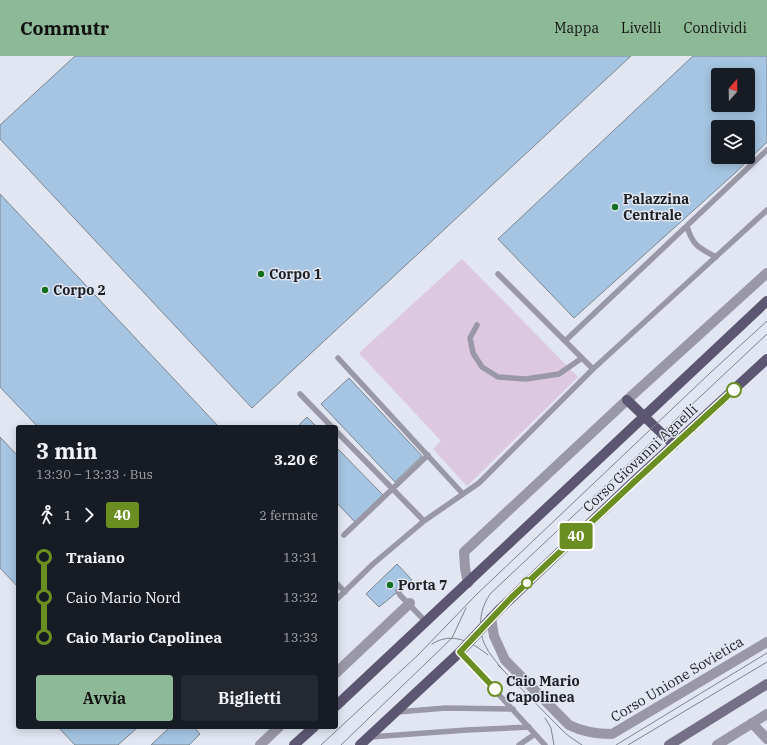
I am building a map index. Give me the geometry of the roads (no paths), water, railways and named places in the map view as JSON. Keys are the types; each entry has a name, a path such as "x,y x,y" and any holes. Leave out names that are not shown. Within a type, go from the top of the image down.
{"main road":[{"name":"Corso Giovanni Agnelli","path":"338,704 767,301"},
{"name":"Corso Giovanni Agnelli","path":"360,745 460,652 491,618 767,359"},
{"path":"627,400 674,445"},
{"path":"669,745 767,684"},
{"path":"294,745 312,729"}],"street":[{"path":"468,583 464,552 627,400 767,273"},
{"path":"338,671 410,604"},
{"name":"Corso Unione Sovietica","path":"491,618 494,636 505,660 569,725 594,734 612,734 767,642"},
{"path":"717,745 767,714"},
{"path":"752,723 767,739"},
{"path":"260,745 277,729"}],"lane":[{"path":"565,341 767,150"},
{"path":"338,598 373,564 424,521 479,483 593,369 767,210"},
{"path":"686,226 690,238 700,249 716,257"},
{"path":"498,274 593,369"},
{"path":"477,325 470,338 473,353 482,367 498,377 526,379 559,374 582,358"},
{"path":"338,358 463,494"},
{"path":"300,394 330,425"},
{"path":"338,433 424,521"},
{"path":"344,534 428,455"},
{"path":"338,586 345,592"},
{"path":"398,591 426,622"},
{"path":"460,652 545,745"},
{"path":"396,712 446,708 513,709"},
{"path":"369,737 529,727"},
{"path":"519,745 535,734"}],"tram line":[{"path":"321,745 418,655 477,594 710,373 767,321"},
{"path":"502,669 487,648 481,632 480,625 482,611 491,593 767,334"},
{"path":"341,745 452,638 466,608"},
{"path":"432,644 439,640 454,638 469,642 488,655"},
{"path":"616,745 767,653"},
{"path":"628,745 767,662"},
{"path":"498,665 562,730 582,745"},
{"path":"545,718 551,728 554,745"}],"place":[{"name":"Palazzina Centrale","path":"615,207"},
{"name":"Corpo 1","path":"261,274"},
{"name":"Corpo 2","path":"45,290"},
{"name":"Porta 7","path":"390,585"},
{"name":"Caio Mario Capolinea","path":"495,689"}]}
